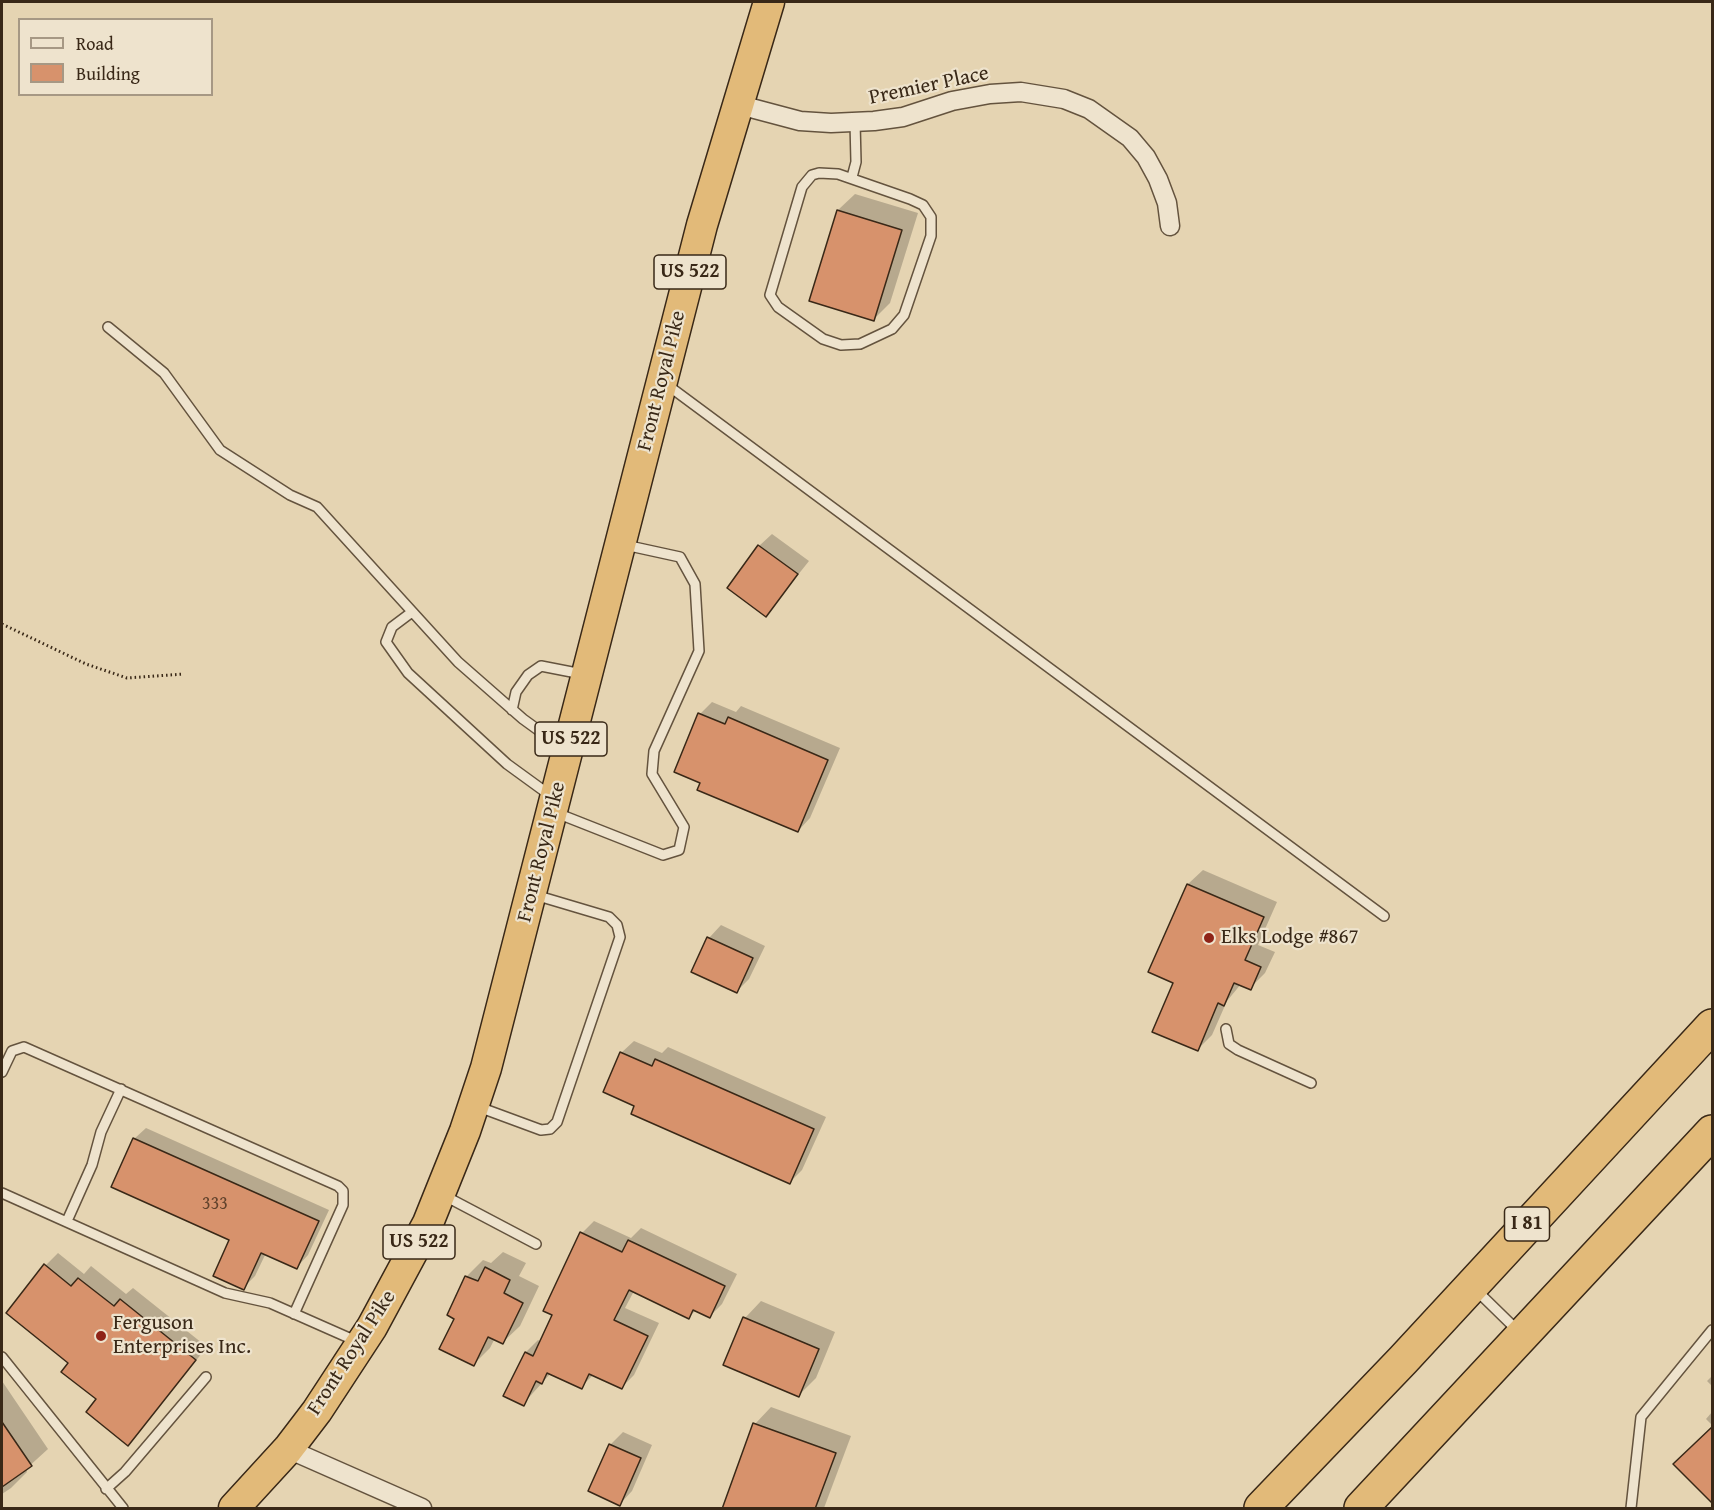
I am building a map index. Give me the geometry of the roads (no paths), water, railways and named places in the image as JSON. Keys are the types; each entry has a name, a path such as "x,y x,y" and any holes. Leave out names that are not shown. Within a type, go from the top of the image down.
{"highway":[{"name":"Front Royal Pike","path":"234,1509 288,1449 361,1343 411,1258 441,1194 474,1105 736,104 769,2"},
{"name":"I 81","path":"1261,1509 1713,1026"},
{"path":"1361,1509 1713,1132"}],"street":[{"name":"Premier Place","path":"736,104 800,121 855,122 903,117 952,101 990,94 1021,92 1064,99 1089,109 1130,138 1146,157 1167,203 1170,226"},
{"path":"288,1449 422,1509"}],"lane":[{"path":"852,177 856,162 855,122"},
{"path":"819,173 852,177 923,205 933,225 909,303 899,322 870,341 841,345 823,339 778,307 770,295 770,288 806,181 819,173"},
{"path":"108,327 164,373 220,450 290,495 317,507 458,662 512,710 568,751"},
{"path":"662,381 1384,916"},
{"path":"412,612 392,627 386,642 408,673 507,764 554,805 663,855 679,850 684,827 652,774 654,751 699,651 695,584 680,557 620,544"},
{"path":"512,710 516,692 528,675 541,666 587,675"},
{"path":"474,1105 541,1130 550,1129 557,1122 620,937 617,925 609,917 531,894"},
{"path":"1226,1029 1229,1044 1238,1050 1311,1083"},
{"path":"2,1072 12,1051 24,1047 330,1182 344,1191 343,1205 294,1314"},
{"path":"67,1221 92,1165 101,1132 121,1089"},
{"path":"2,1193 225,1293 270,1303 361,1343"},
{"path":"441,1194 536,1244"},
{"path":"1471,1285 1523,1336"},
{"path":"1631,1509 1641,1417 1713,1330"},
{"path":"2,1357 123,1509"},
{"path":"106,1489 125,1472 206,1377"}],"place":[{"name":"Elks Lodge #867","path":"1209,938"},
{"name":"Ferguson Enterprises Inc.","path":"101,1336"}]}
